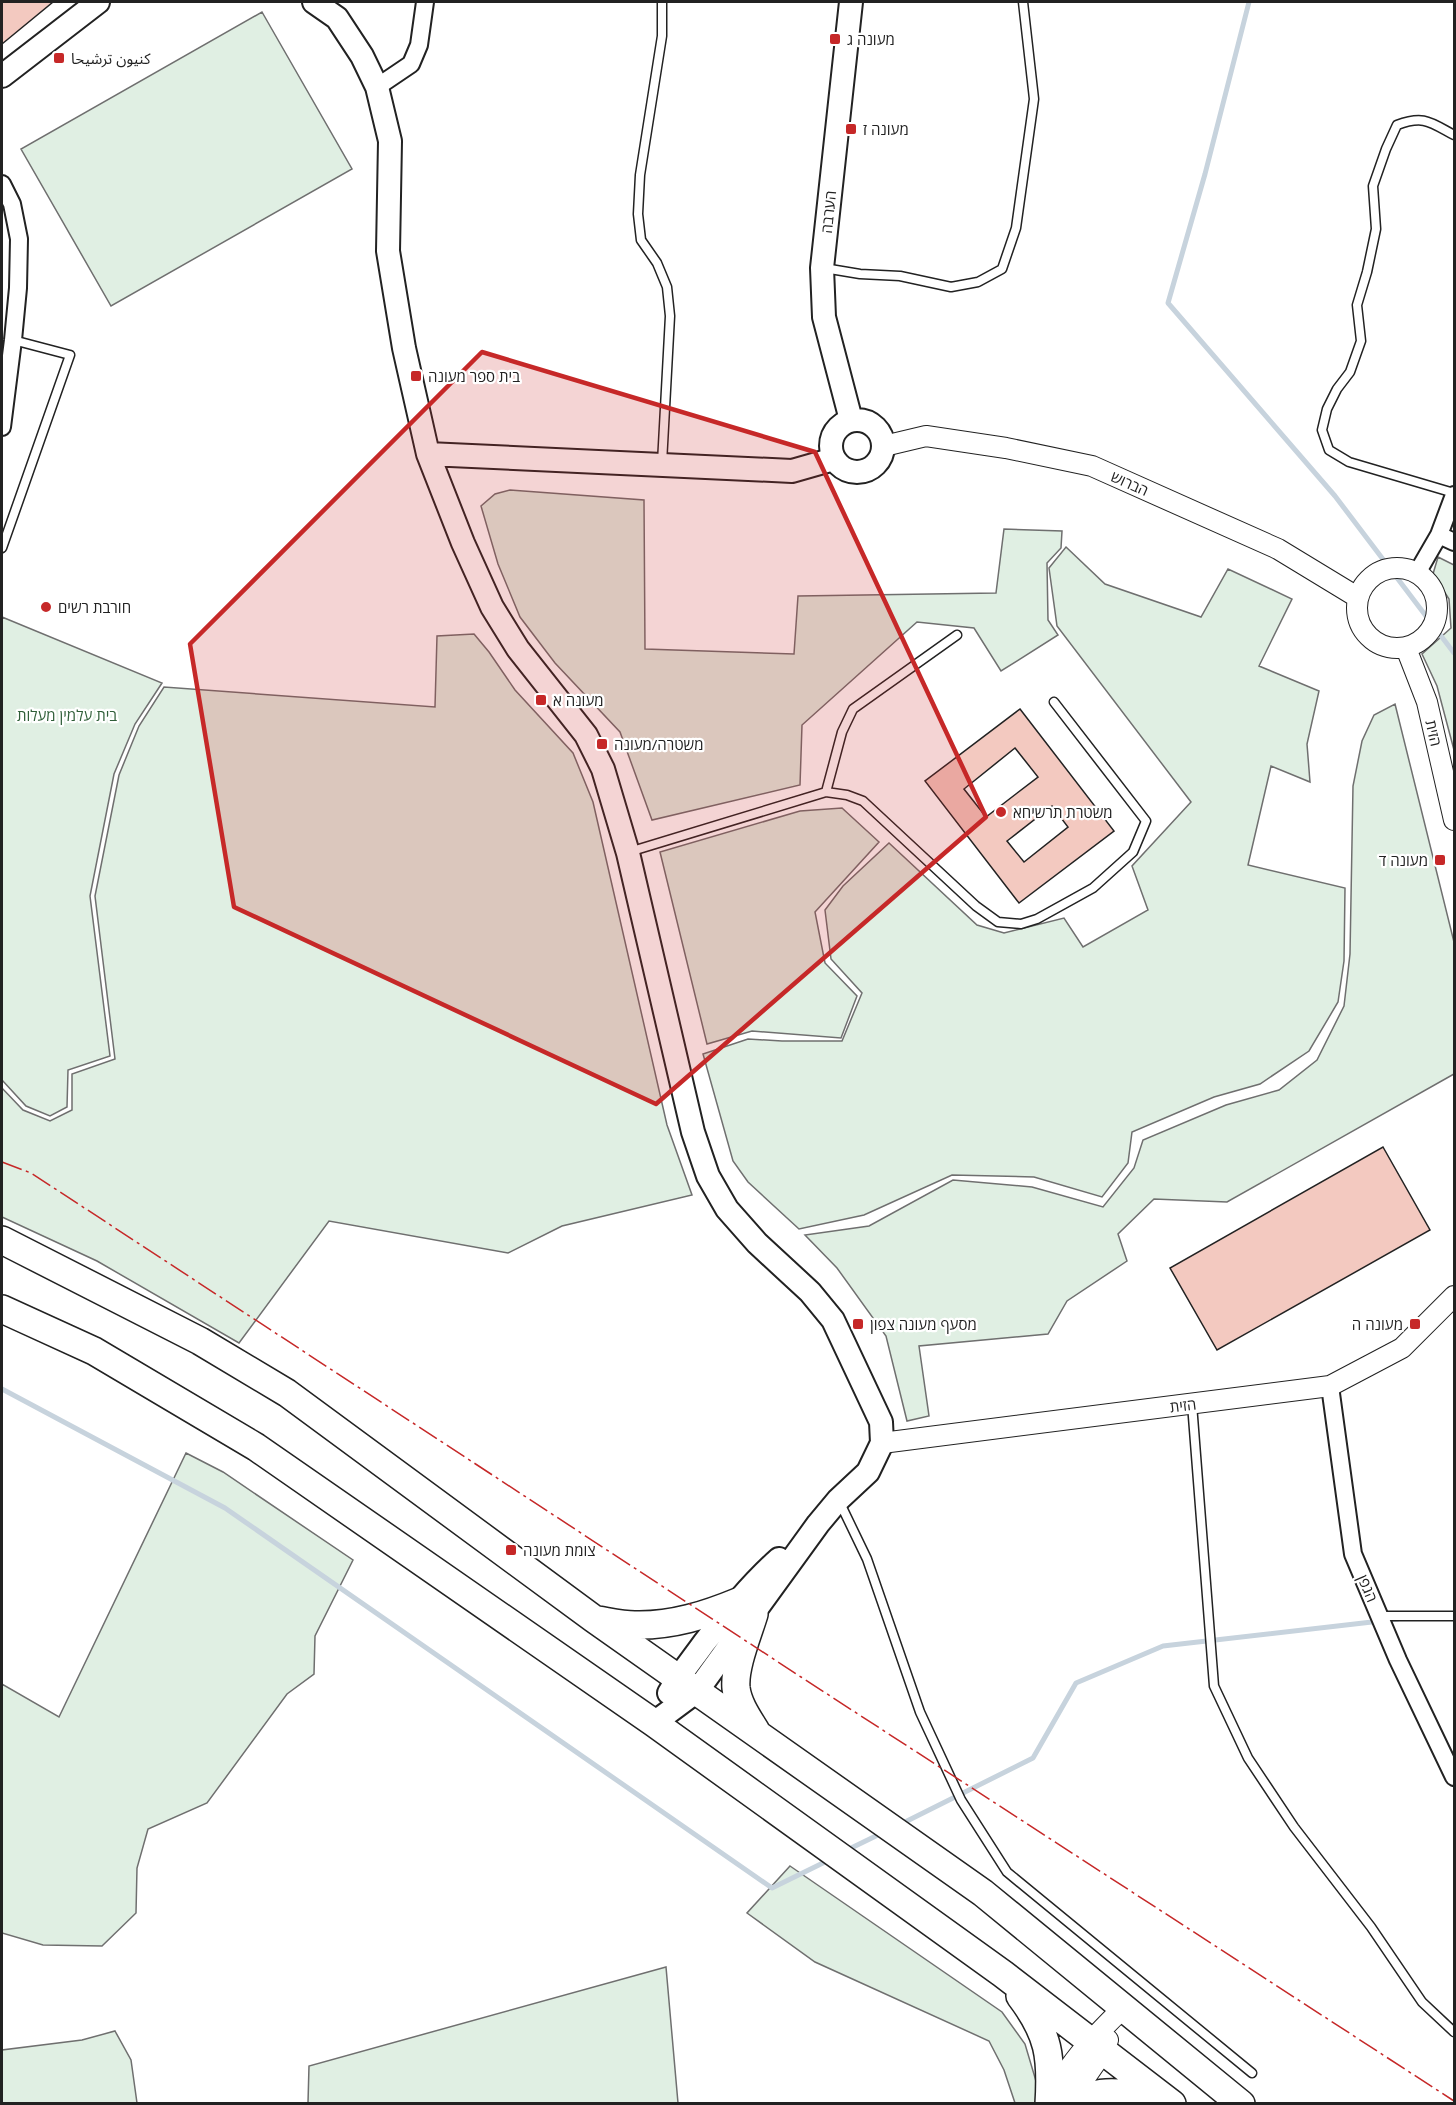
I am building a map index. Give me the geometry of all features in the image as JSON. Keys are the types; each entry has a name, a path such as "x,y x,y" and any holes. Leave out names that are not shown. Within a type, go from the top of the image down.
{"highway":[{"path":"2,1240 200,1341 287,1393 594,1619 983,1893 1241,2103"},
{"path":"2,1309 94,1351 256,1447 654,1724 1003,1974 1172,2103"},
{"path":"594,1619 634,1626 703,1617 747,1607 736,1687 744,1712 762,1739"},
{"path":"1003,1974 1032,2012 1042,2030 1048,2048 1051,2070 1051,2103"},
{"path":"1073,2103 1086,2096 1104,2092 1167,2103"}],"main road":[{"path":"2,76 98,2"},
{"path":"314,2 337,18 362,56 376,87 390,141 388,251 404,348 428,454 463,543 492,608 518,649 586,735 603,769 628,853 693,1132 708,1176 727,1209 757,1243 810,1292 833,1320 881,1422 882,1443 868,1472 838,1500 747,1607 654,1724"},
{"name":"הערבה","path":"850,420 824,317 822,267 851,2"},
{"path":"850,420 862,420 878,429 884,446 882,456 877,463 861,472 848,471 839,466 830,448 835,430 850,420"},
{"path":"428,454 792,471 834,459"}],"street":[{"path":"376,87 411,64 419,45 425,2"},
{"path":"2,184 12,204 19,239 18,288 2,427"},
{"name":"הברוש","path":"884,446 926,436 1006,448 1092,466 1278,549 1357,597"},
{"path":"1417,573 1439,535 1455,494"},
{"path":"1439,535 1455,542"},
{"path":"1390,568 1404,568 1417,573 1432,588 1437,601 1437,615 1432,628 1419,642 1406,648 1392,649 1379,645 1368,637 1359,625 1356,611 1357,597 1365,582 1377,573 1390,568"},
{"name":"הזית","path":"1406,648 1427,702 1455,820"},
{"name":"הזית","path":"882,1443 1330,1386 1402,1348 1455,1296"},
{"name":"הגפן","path":"1330,1386 1353,1554 1398,1660 1455,1777"},
{"path":"1067,2103 1096,2047 1124,2008"},
{"path":"1051,2103 1062,2081 1096,2047"}],"lane":[{"path":"662,2 662,36 640,175 638,214 641,240 657,263 667,287 670,316 662,464"},
{"path":"822,267 861,274 900,276 951,287 978,282 1002,270 1016,228 1034,99 1023,2"},
{"path":"1455,135 1423,119 1410,120 1397,125 1386,149 1373,186 1376,229 1357,305 1361,341 1350,372 1337,389 1327,409 1322,430 1329,450 1349,462 1455,494"},
{"path":"2,548 70,355 13,340"},
{"path":"826,792 842,732 853,709 957,635"},
{"path":"628,853 826,792 847,795 863,801 976,906 998,922 1021,924 1037,919 1093,888 1109,874 1133,852 1146,820 1054,702"},
{"path":"1192,1404 1214,1686 1248,1758 1294,1827 1371,1927 1422,2002 1455,2032"},
{"path":"838,1500 867,1559 920,1712 961,1800 1007,1872 1252,2073"},
{"path":"1380,1616 1455,1616"}],"highlighted area":[{"path":"482,352 815,452 986,817 656,1104 234,907 190,644"}],"green space":[{"path":"262,12 352,169 111,306 21,149"},
{"path":"510,490 644,500 645,649 794,654 798,596 996,593 1004,529 1062,531 1061,548 1047,563 1048,620 1058,635 1001,671 974,628 917,622 802,725 800,785 652,820 620,732 555,663 520,617 498,564 481,506 495,494"},
{"path":"1066,547 1105,584 1201,617 1228,569 1292,599 1259,666 1319,691 1307,744 1310,782 1271,766 1248,865 1345,888 1344,961 1338,1002 1309,1051 1260,1084 1214,1097 1132,1132 1128,1163 1102,1197 1034,1177 952,1175 864,1215 799,1229 748,1182 733,1161 703,1054 748,1039 842,1041 862,993 831,959 825,910 843,886 889,843 977,925 1004,933 1064,918 1083,947 1148,910 1132,866 1191,802 1057,626 1049,568"},
{"path":"1438,557 1454,565 1454,750 1437,686 1422,654 1451,628 1449,599 1433,574"},
{"name":"בית עלמין מעלות","path":"2,617 162,683 135,724 114,774 90,896 110,1056 68,1070 67,1107 50,1116 26,1106 2,1080"},
{"path":"474,634 515,690 573,753 593,802 667,1125 692,1195 562,1226 508,1253 329,1221 239,1343 97,1261 2,1217 2,1088 23,1110 50,1121 72,1110 72,1074 115,1059 95,896 119,775 139,726 164,687 435,707 437,636"},
{"path":"1395,704 1454,942 1454,1074 1227,1202 1154,1199 1118,1234 1127,1261 1067,1301 1048,1334 919,1346 929,1416 907,1421 886,1336 837,1268 805,1235 869,1226 953,1180 1032,1187 1103,1207 1134,1168 1143,1140 1226,1105 1279,1090 1317,1060 1344,1006 1350,954 1353,786 1362,741 1374,715"},
{"path":"842,808 879,842 815,912 825,963 857,996 841,1038 752,1031 707,1044 660,852 800,811"},
{"path":"186,1453 223,1472 353,1560 315,1636 314,1674 287,1694 207,1803 148,1829 137,1868 136,1913 102,1946 43,1945 2,1933 2,1684 59,1717"},
{"path":"790,1866 1002,2012 1025,2044 1036,2081 1036,2103 1015,2103 1004,2070 989,2041 815,1962 747,1913"},
{"path":"666,1967 678,2103 308,2103 309,2066"},
{"path":"115,2031 131,2060 137,2103 2,2103 2,2050 82,2040"}],"building":[{"path":"2,2 53,2 2,44"},
{"path":"1020,709 1114,831 1019,903 925,781","holes":["1015,748 1038,777 986,817 964,789","1052,806 1068,827 1024,862 1007,841"]},
{"path":"1383,1147 1430,1230 1217,1350 1170,1268"}],"waterway":[{"path":"1249,2 1205,174 1168,303 1335,496 1454,653"},
{"path":"2,1389 225,1508 772,1888 829,1860"},
{"path":"899,1825 1033,1758 1076,1683 1163,1646 1398,1619"},
{"path":"845,1851 882,1833"}],"power":[{"path":"2,1162 31,1173 1454,2101"}],"place":[{"name":"מעונה ג","path":"835,39"},
{"name":"كنيون ترشيحا","path":"59,58"},
{"name":"מעונה ז","path":"851,129"},
{"name":"בית ספר מעונה","path":"416,376"},
{"name":"חורבת רשים","path":"46,607"},
{"name":"מעונה א","path":"541,700"},
{"name":"משטרה/מעונה","path":"602,744"},
{"name":"משטרת תרשיחא","path":"1001,812"},
{"name":"מעונה ד","path":"1440,860"},
{"name":"מסעף מעונה צפון","path":"858,1324"},
{"name":"מעונה ה","path":"1415,1324"},
{"name":"צומת מעונה","path":"511,1550"}]}
